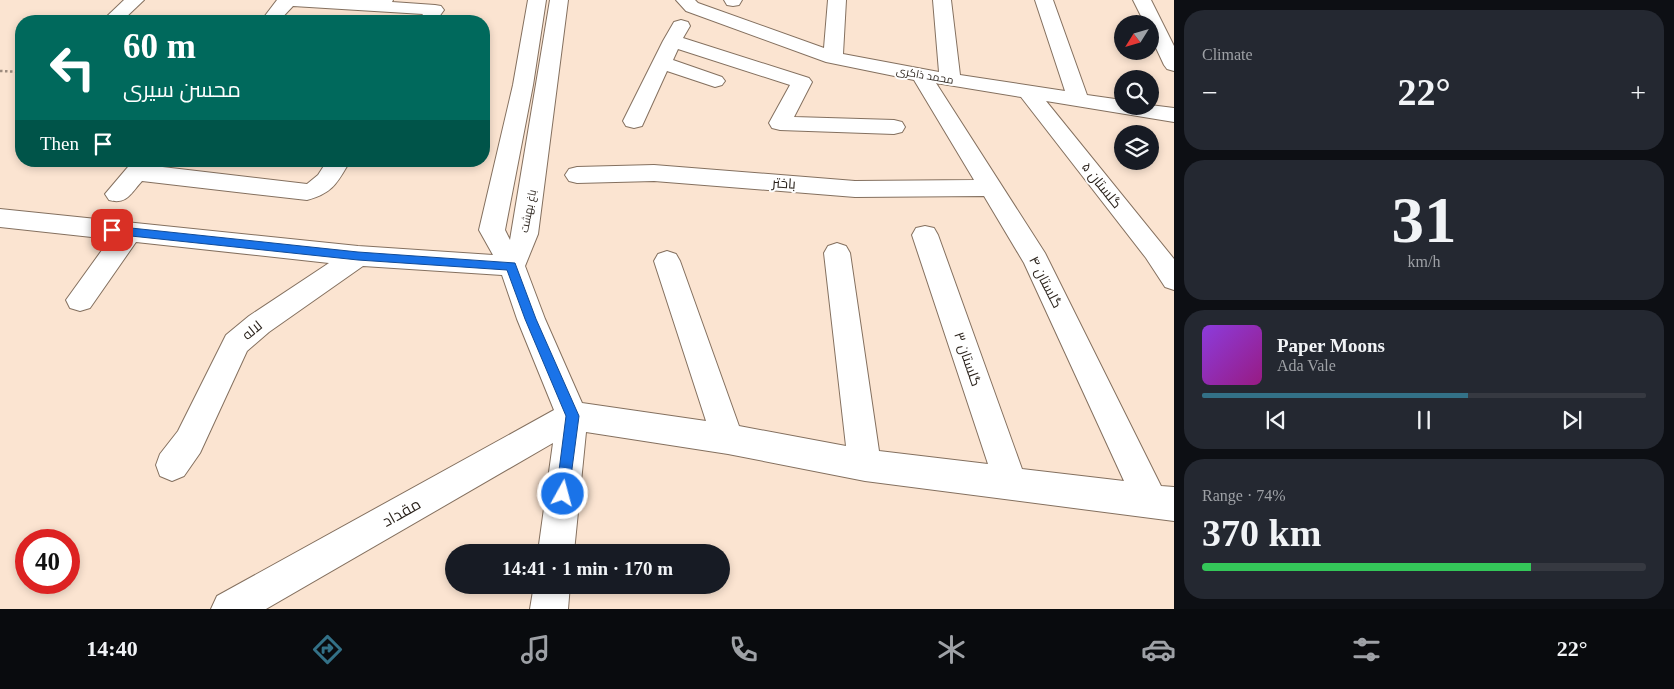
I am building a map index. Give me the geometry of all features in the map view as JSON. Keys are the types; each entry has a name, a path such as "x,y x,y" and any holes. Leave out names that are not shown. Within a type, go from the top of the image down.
{"street":[{"path":"118,15 135,0"},
{"path":"275,15 287,0 382,3 435,10 431,15"},
{"path":"537,0 523,85 492,230 512,266 530,319 572,416 557,544"},
{"name":"باغ بهشت","path":"512,266 524,234 560,0"},
{"path":"833,58 837,0"},
{"path":"942,0 950,80"},
{"path":"1044,0 1078,100"},
{"path":"1142,0 1174,65"},
{"path":"634,121 689,3"},
{"name":"محمد ذاکری","path":"689,3 833,58 950,80 1174,115"},
{"path":"672,41 802,82 780,123 894,127"},
{"path":"662,63 715,81"},
{"name":"گلستان ۴","path":"921,75 1036,260 1162,502"},
{"name":"گلستان ۵","path":"1028,92 1154,251 1174,280"},
{"path":"117,194 141,167 307,192 324,186 335,167"},
{"name":"باختر","path":"576,175 654,173 855,189 991,188"},
{"path":"0,218 358,256 512,266"},
{"path":"80,300 129,232"},
{"name":"گلستان ۳","path":"925,236 1011,483"},
{"path":"837,252 866,465"},
{"name":"لاله","path":"172,465 189,442 236,343 259,324 358,256"},
{"path":"667,261 728,439"},
{"path":"572,416 728,439 866,465 1162,502"},
{"name":"مقداد","path":"233,608 572,416"},
{"path":"549,609 551,594"}],"path":[{"path":"0,71 15,72"}],"route":[{"path":"112,230 358,256 512,266 530,319 572,416 563,494"}]}
